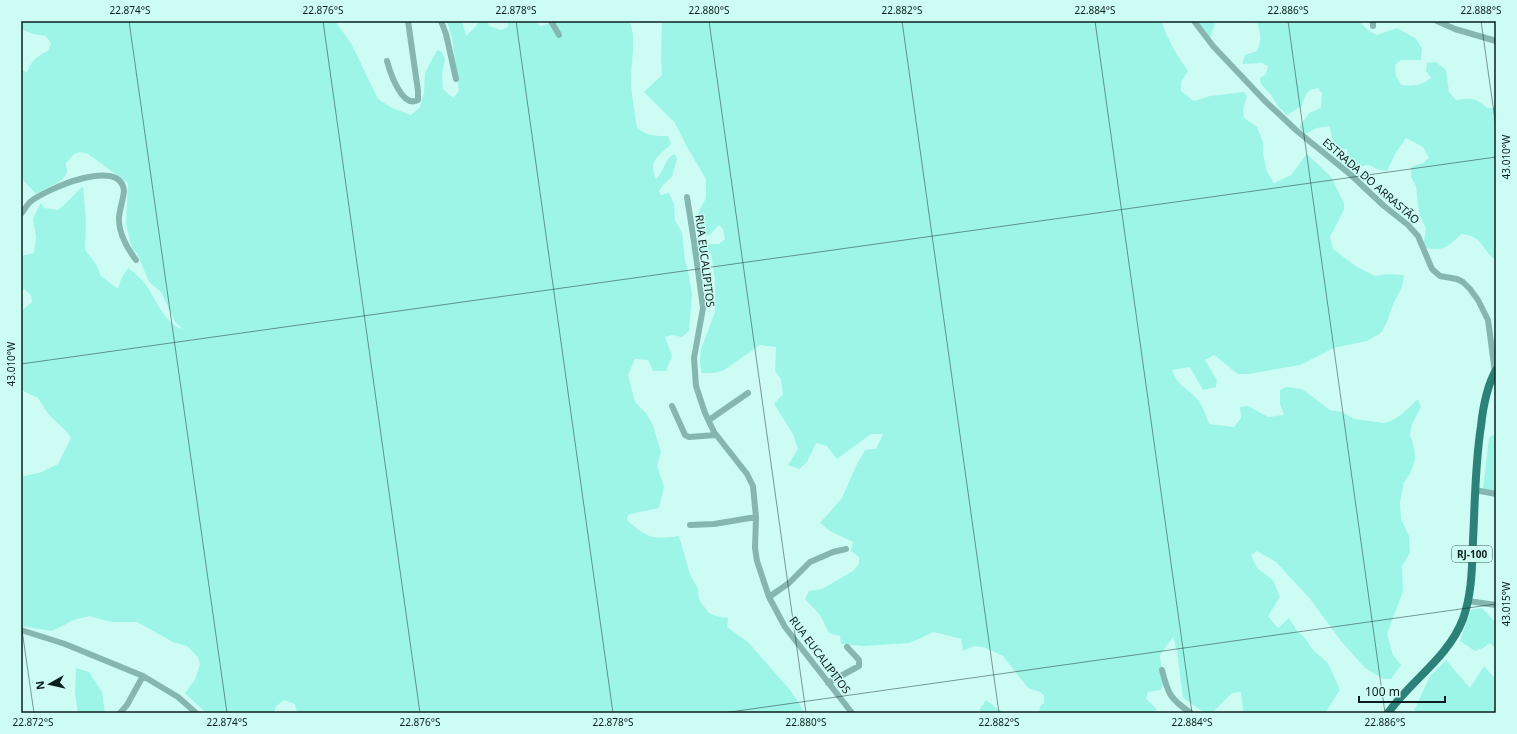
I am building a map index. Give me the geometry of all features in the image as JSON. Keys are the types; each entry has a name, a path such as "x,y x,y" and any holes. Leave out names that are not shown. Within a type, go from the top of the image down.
{"main road":[{"name":"RJ-100","path":"1388,713 1411,685 1430,668 1450,645 1463,620 1472,577 1475,490 1482,413 1495,371"}],"street":[{"path":"387,61 394,83 405,98 414,102 418,100 408,21"},
{"path":"441,21 446,34 456,79"},
{"path":"552,21 559,35"},
{"name":"ESTRADA DO ARRASTÃO","path":"1194,21 1213,46 1264,100 1297,131 1351,175 1384,206 1408,225 1418,236 1432,269 1440,276 1463,282 1470,289 1478,300 1488,320 1495,371"},
{"path":"1437,21 1455,29 1496,41"},
{"path":"21,214 30,202 52,188 101,175 115,177 121,181 124,186 119,224 126,244 136,260"},
{"name":"RUA EUCALIPITOS","path":"687,197 703,308 694,358 696,386 716,435 747,474 753,486 756,517 755,548 757,561 769,597 785,627 852,713"},
{"path":"709,420 748,393"},
{"path":"672,406 685,435 692,438 716,435"},
{"path":"1475,490 1496,494"},
{"path":"690,525 714,524 756,517"},
{"path":"769,597 789,583 810,562 833,552 846,549"},
{"path":"1468,601 1496,605"},
{"path":"21,630 64,644 143,676 178,697 196,713"},
{"path":"828,683 859,666 859,660 847,647"},
{"path":"1162,670 1166,688 1171,697 1179,705 1191,713"},
{"path":"120,713 127,705 143,676"}],"green space":[{"path":"21,21 335,21 351,43 378,99 392,108 411,115 420,107 424,93 425,73 437,50 441,51 445,59 442,74 443,89 453,98 459,91 452,38 447,21 462,21 466,36 476,26 478,21 487,21 489,26 501,30 508,27 508,21 533,21 541,26 556,21 629,21 633,34 631,85 637,128 652,135 668,136 671,144 658,156 654,163 653,167 656,179 671,156 675,154 677,159 672,177 659,191 661,195 669,193 674,204 675,220 682,233 685,260 692,294 689,331 682,337 672,335 665,337 672,356 666,371 653,371 648,360 635,359 628,375 635,402 646,413 653,425 661,452 657,466 664,487 659,508 628,515 627,520 640,531 650,536 662,538 679,536 690,574 698,589 699,600 709,613 719,617 728,618 727,627 748,642 791,691 805,713 297,713 295,704 284,700 276,706 274,713 206,713 185,693 195,680 200,664 198,657 187,646 173,642 137,622 111,622 89,616 74,620 52,631 21,626 21,477 42,472 58,464 71,438 67,432 49,415 38,398 21,390 21,311 32,302 31,295 21,287 21,256 34,253 36,237 33,218 41,203 44,208 58,210 83,186 86,221 85,250 96,264 101,276 118,289 121,279 128,268 146,285 167,318 177,327 183,329 175,322 161,292 149,282 137,253 132,249 126,224 128,183 88,154 80,152 74,154 66,163 67,172 62,179 36,194 21,178 21,70 27,72 35,59 48,51 51,43 46,36 33,34 21,29"},
{"path":"662,21 1162,21 1169,41 1188,71 1181,82 1181,91 1194,101 1210,96 1244,92 1247,96 1243,110 1244,118 1257,127 1263,142 1263,154 1267,172 1274,183 1291,175 1307,154 1332,178 1344,204 1344,210 1330,237 1333,249 1357,267 1375,276 1388,274 1404,275 1402,287 1381,333 1367,341 1334,348 1300,365 1249,374 1238,374 1214,355 1205,360 1217,380 1216,387 1203,390 1190,367 1172,370 1177,380 1199,402 1209,424 1234,427 1241,418 1240,407 1248,406 1268,417 1284,415 1280,404 1280,390 1286,387 1302,389 1330,410 1342,412 1354,419 1384,423 1391,421 1402,414 1418,399 1421,407 1412,424 1410,435 1414,447 1415,460 1410,474 1404,482 1400,503 1401,519 1409,536 1410,553 1402,566 1403,591 1387,634 1393,655 1401,665 1391,679 1383,679 1365,668 1341,641 1311,600 1276,562 1257,551 1251,555 1257,568 1273,580 1280,597 1268,616 1278,628 1289,618 1297,631 1305,638 1313,650 1328,663 1340,690 1325,713 1241,713 1243,709 1241,692 1232,693 1212,713 1205,713 1183,698 1177,651 1173,637 1160,655 1163,684 1161,690 1148,692 1146,699 1156,708 1156,713 1039,713 1040,706 1044,703 1044,696 1040,692 1028,688 1003,656 983,647 974,646 963,651 961,639 934,632 909,643 863,646 841,644 840,636 829,633 820,615 805,599 809,591 822,589 853,571 859,564 859,557 851,551 853,542 830,531 820,523 842,498 865,450 876,449 883,434 871,434 837,459 827,446 816,443 807,462 799,469 788,465 798,449 793,434 774,404 783,394 781,379 775,371 776,347 760,345 724,370 714,373 702,373 700,364 701,349 715,312 715,280 711,253 693,257 691,247 698,244 719,244 725,239 723,229 719,225 708,236 700,231 698,213 706,198 706,179 675,123 644,92 662,75"},
{"path":"1197,21 1216,21 1210,37"},
{"path":"1257,21 1359,21 1369,31 1377,35 1397,28 1415,38 1422,48 1421,60 1401,60 1395,65 1396,76 1401,85 1417,85 1424,83 1431,78 1426,71 1427,63 1436,62 1446,70 1449,92 1456,100 1473,99 1487,108 1494,108 1496,105 1496,261 1491,257 1479,241 1461,234 1452,243 1444,248 1435,249 1423,247 1426,229 1419,213 1416,186 1411,177 1411,167 1423,163 1429,158 1423,147 1406,138 1395,154 1387,171 1368,165 1352,172 1343,165 1348,156 1347,149 1341,149 1334,144 1329,126 1317,128 1305,134 1299,127 1309,113 1321,108 1322,94 1318,88 1308,92 1302,106 1287,115 1280,109 1271,95 1261,84 1260,78 1266,74 1268,66 1262,63 1242,64 1245,55 1257,51 1259,46 1260,36"},
{"path":"1492,435 1496,436 1496,491 1483,489 1489,438"},
{"path":"1482,608 1496,623 1496,648 1489,643 1485,647 1475,651 1460,641 1471,610"},
{"path":"1446,660 1470,688 1484,666 1496,680 1496,713 1413,713 1430,676"},
{"path":"76,668 89,672 102,692 105,713 78,713 75,694"},
{"path":"986,700 1006,713 980,713 980,709"}]}
